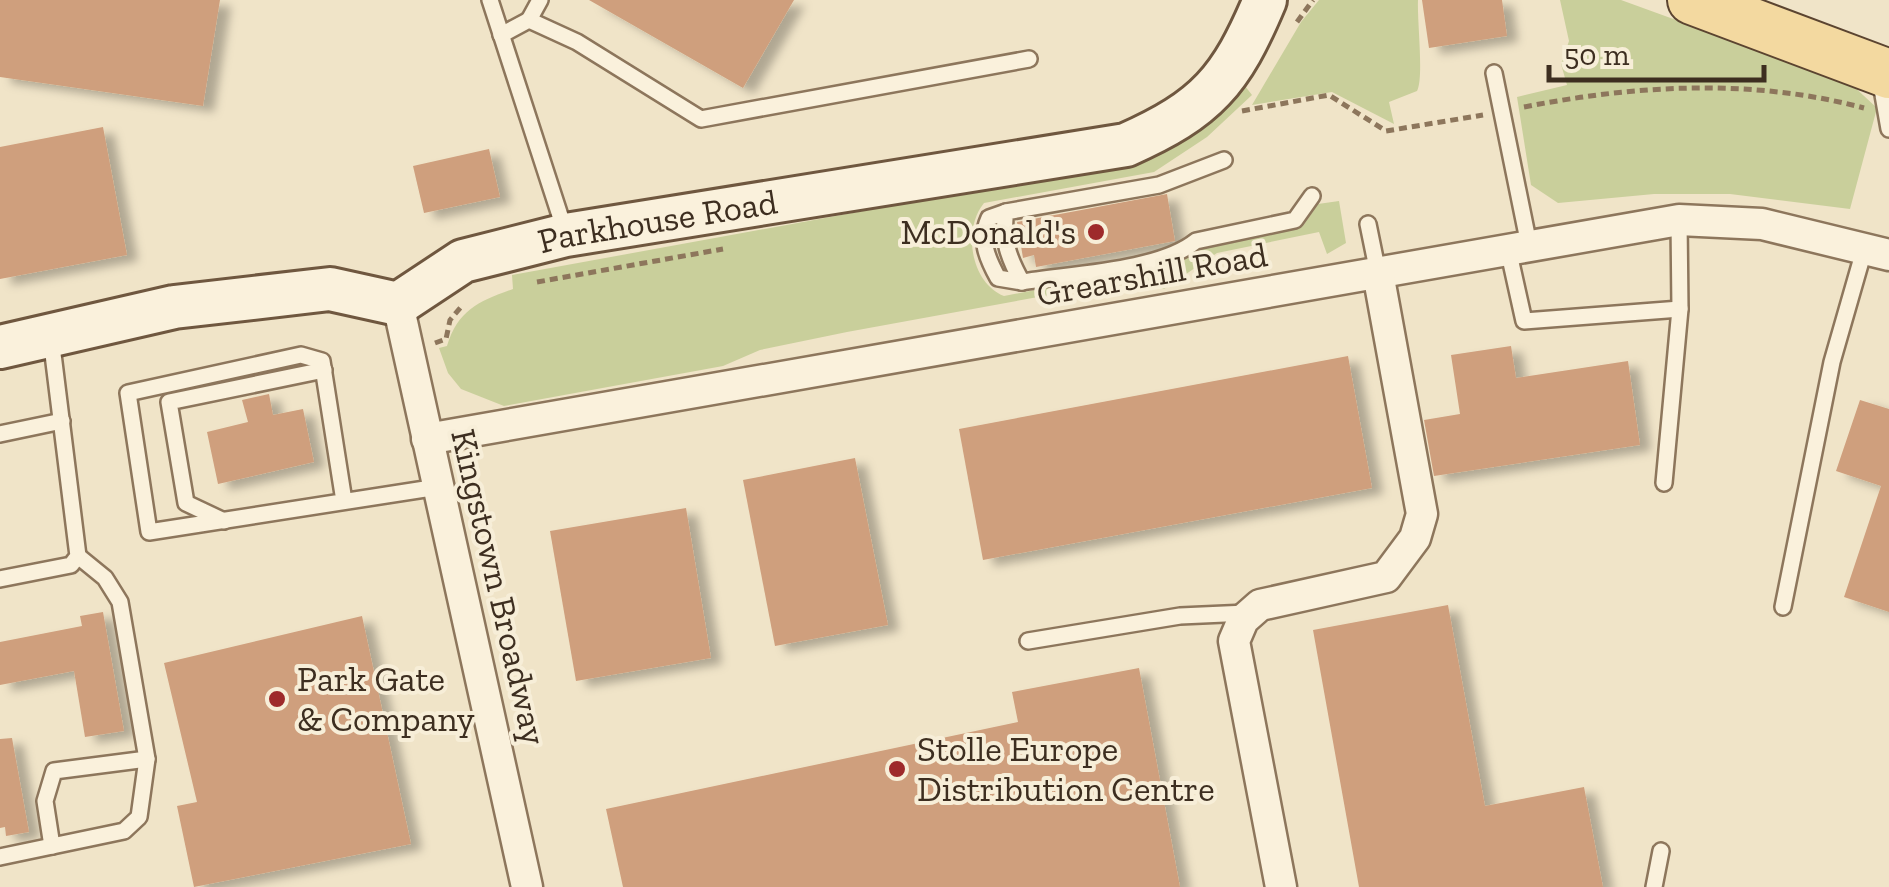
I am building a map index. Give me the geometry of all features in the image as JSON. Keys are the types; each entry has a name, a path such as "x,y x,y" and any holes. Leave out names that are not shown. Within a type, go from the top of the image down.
{"main road":[{"path":"1692,0 1886,97"}],"street":[{"name":"Parkhouse Road","path":"398,304 463,261 566,235 1126,145 1200,106 1230,72 1257,7"},
{"name":"Grearshill Road","path":"427,439 1679,220 1762,224 1877,251"},
{"path":"1280,887 1234,640 1260,605 1386,578 1415,538 1422,514 1378,273"},
{"path":"0,347 174,307 330,289 398,304"},
{"name":"Kingstown Broadway","path":"398,304 527,887"}],"lane":[{"path":"490,0 566,235"},
{"path":"501,35 529,20 540,0"},
{"path":"529,20 577,42 700,120 1029,58"},
{"path":"1494,72 1502,111 1524,321 1680,308"},
{"path":"1224,160 1159,185 1006,212 1005,240 1022,282 1128,265 1184,251 1196,241 1294,220 1312,196"},
{"path":"1664,483 1680,308 1679,220"},
{"path":"1368,224 1378,273"},
{"path":"1783,607 1832,362 1877,251"},
{"path":"0,580 71,566 78,556 50,338"},
{"path":"344,502 322,361 301,356 128,394 148,532 224,521 344,502 438,487"},
{"path":"224,521 186,503 170,402 324,370"},
{"path":"0,434 62,422"},
{"path":"0,857 124,831 139,817 147,759 120,602 104,578 78,556"},
{"path":"1028,641 1180,616 1251,613"},
{"path":"52,846 45,800 46,785 54,770 147,759"},
{"path":"1654,887 1660,851"}],"path":[{"path":"1502,111 1612,91 1690,86 1831,99 1886,97"}],"green space":[{"path":"1319,0 1418,0 1419,84 1417,91 1389,102 1394,124 1332,92 1252,105 1301,22"},
{"path":"1560,0 1621,0 1850,83 1877,108 1850,209 1730,194 1654,194 1558,203 1531,185 1517,97 1567,85 1561,64 1569,41"},
{"path":"1245,86 1252,95 1207,137 1154,172 984,203 973,227 977,268 984,280 1004,296 1178,262 1215,241 1303,226 1318,204 1339,201 1346,243 1327,254 1319,232 1217,253 1164,289 1137,279 847,332 760,350 723,366 504,406 461,389 448,373 439,348 447,346 457,324 471,308 513,289 512,275 1154,158 1189,139"}],"building":[{"path":"0,0 220,0 203,106 0,77"},
{"path":"589,0 794,0 743,88"},
{"path":"1422,0 1502,0 1507,36 1429,48"},
{"path":"103,127 127,255 0,279 0,147"},
{"path":"489,149 500,197 424,213 413,166"},
{"name":"McDonald's","path":"1167,194 1175,241 1036,267 1034,255 1023,258 1017,222"},
{"path":"1511,346 1516,378 1628,361 1640,445 1434,476 1424,420 1460,414 1451,355"},
{"path":"1348,356 1372,488 983,560 959,429"},
{"path":"269,394 273,415 303,409 314,462 218,484 207,432 248,422 242,400"},
{"path":"1860,400 1889,409 1889,612 1844,597 1881,486 1836,471"},
{"path":"855,458 888,625 775,646 743,480"},
{"path":"686,508 711,658 576,681 550,531"},
{"path":"1448,605 1485,806 1584,787 1603,887 1359,887 1313,630"},
{"path":"103,612 124,731 85,737 74,671 0,685 0,642 82,626 80,616"},
{"path":"362,616 411,844 194,887 177,806 197,802 164,663"},
{"path":"1139,668 1180,887 623,887 606,809 1018,722 1012,692"},
{"path":"12,738 29,832 6,836 5,827 0,828 0,739"}],"place":[{"name":"McDonald's","path":"1096,232"},
{"name":"Park Gate & Company","path":"277,699"},
{"name":"Stolle Europe Distribution Centre","path":"897,769"}]}
